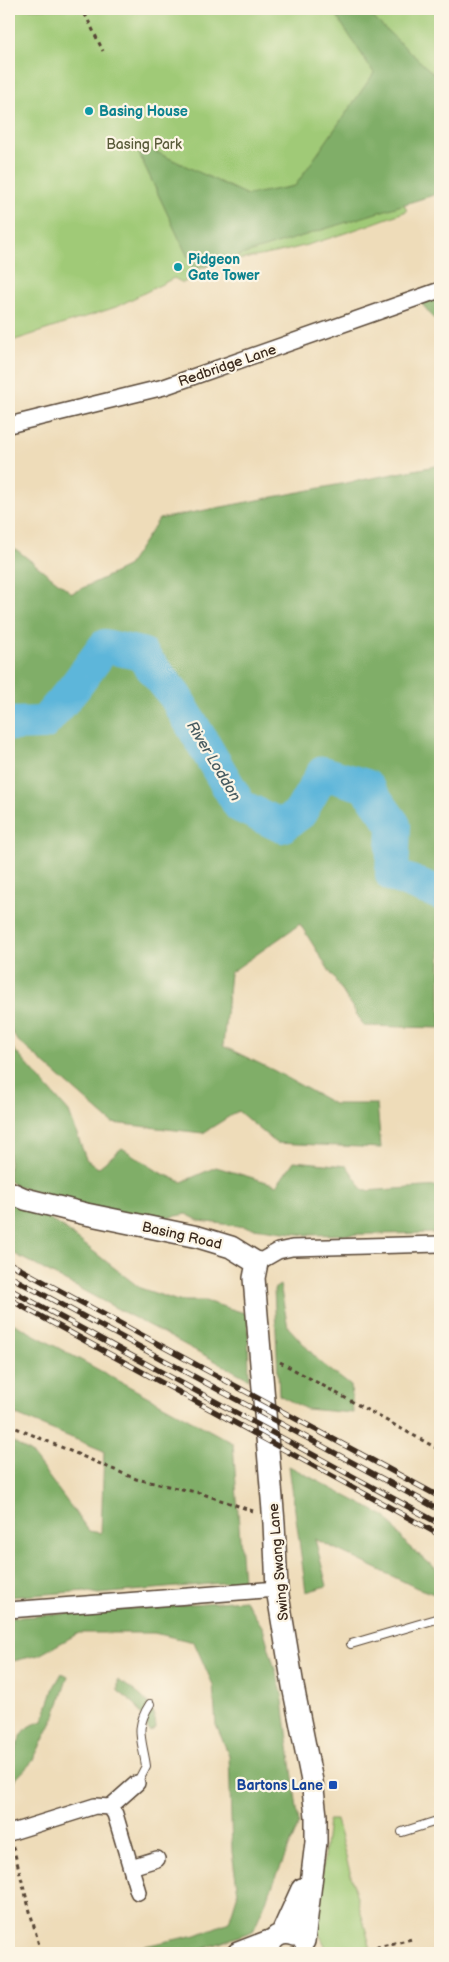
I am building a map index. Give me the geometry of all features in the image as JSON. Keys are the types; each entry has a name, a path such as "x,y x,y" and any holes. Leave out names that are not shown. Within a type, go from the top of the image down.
{"street":[{"name":"Redbridge Lane","path":"9,425 164,387 440,290"},
{"name":"Basing Road","path":"9,1192 25,1199 86,1214 231,1246 257,1263"},
{"path":"257,1263 278,1251 292,1248 440,1244"},
{"name":"Swing Swang Lane","path":"257,1263 254,1278 274,1523 277,1589 293,1686 312,1781 316,1816 305,1947"},
{"path":"9,1610 277,1589"},
{"path":"10,1833 95,1806 110,1807 137,1783"},
{"path":"110,1807 115,1814 138,1892"},
{"name":"Swing Swang Lane","path":"274,1942 295,1909 313,1858"},
{"path":"131,1868 157,1859"},
{"path":"238,1953 274,1942 293,1933 305,1947"}],"lane":[{"path":"350,1644 440,1618"},
{"path":"137,1783 146,1766 141,1742 141,1718 150,1704"},
{"path":"402,1832 440,1820"}],"path":[{"path":"78,9 86,16 103,51"},
{"path":"271,1357 440,1450"},
{"path":"9,1425 136,1479 200,1493 260,1513 274,1523"},
{"path":"10,1833 41,1953"},
{"path":"361,1953 373,1948 412,1939"}],"green space":[{"name":"Basing Park","path":"9,9 358,9 385,29 364,9 440,9 440,143 395,183 407,211 303,246 195,270 191,278 183,283 174,278 116,307 9,342"},
{"path":"332,9 364,9 440,80 440,193 194,270 133,141 247,195 295,186 374,73"},
{"path":"440,291 440,326 417,298"},
{"path":"440,465 440,1028 364,1026 300,924 230,973 223,1046 275,1071 334,1104 377,1104 381,1148 276,1143 238,1111 203,1133 112,1123 16,1039 9,1027 9,548 13,547 72,593 127,567 159,519"},
{"path":"9,1044 69,1112 86,1159 98,1168 122,1148 159,1172 182,1182 216,1167 277,1185 294,1161 347,1166 364,1191 440,1186 440,1233 307,1235 200,1221 186,1214 157,1220 86,1209 13,1184 9,1181"},
{"path":"9,1195 61,1226 140,1288 178,1301 205,1301 248,1314 249,1379 9,1251"},
{"path":"280,1285 288,1327 320,1362 351,1386 353,1413 306,1409 279,1395 274,1289"},
{"path":"9,1321 233,1443 243,1581 99,1594 85,1591 9,1597 9,1440 31,1453 89,1531 101,1533 104,1451 9,1412"},
{"path":"289,1466 386,1517 407,1545 440,1572 440,1596 417,1588 315,1539 327,1586 306,1592"},
{"path":"245,1600 263,1628 282,1693 299,1824 253,1931 206,1948 182,1953 112,1953 196,1935 229,1922 238,1893 232,1852 229,1755 216,1725 213,1685 194,1642 154,1633 79,1633 39,1655 9,1662 9,1618"},
{"path":"62,1673 68,1676 55,1716 32,1762 12,1783 13,1761 23,1732 31,1725 43,1721 54,1687"},
{"path":"118,1680 139,1694 149,1705 155,1719 156,1728 150,1732 136,1705 118,1691"},
{"path":"328,1820 336,1820 372,1953 329,1953 316,1928"}],"waterway":[{"name":"River Loddon","path":"9,724 44,723 74,688 105,646 141,654 175,696 240,806 282,826 300,813 323,773 366,786 394,825 392,875 440,893"}],"railway":[{"path":"9,1263 440,1497"},
{"path":"9,1276 440,1510"},
{"path":"9,1289 440,1524"},
{"path":"9,1299 440,1535"}],"place":[{"name":"Basing House","path":"89,111"},
{"name":"Pidgeon Gate Tower","path":"178,267"},
{"name":"Bartons Lane","path":"333,1785"}]}
